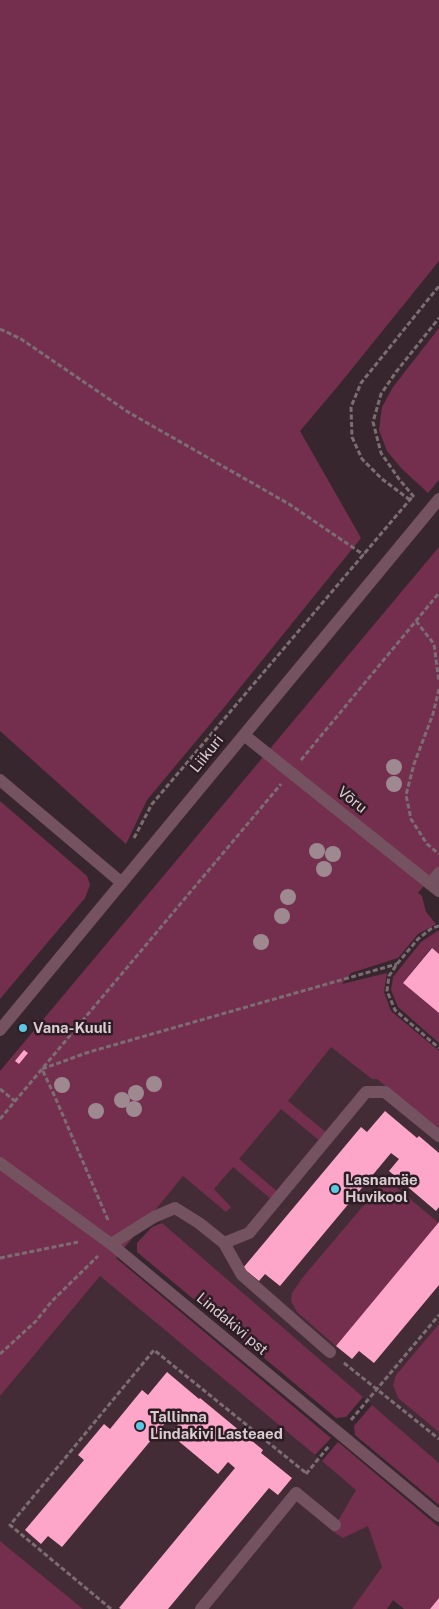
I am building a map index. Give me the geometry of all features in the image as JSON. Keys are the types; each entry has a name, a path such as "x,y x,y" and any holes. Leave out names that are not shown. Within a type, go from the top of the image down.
{"street":[{"name":"Liikuri","path":"0,1030 439,500"},
{"name":"Võru","path":"244,735 435,887"},
{"path":"0,780 122,884"},
{"path":"435,887 439,873"},
{"path":"224,1243 248,1233 366,1092 385,1092 439,1136"},
{"name":"Lindakivi pst","path":"0,1162 111,1244 439,1516"},
{"path":"111,1244 154,1217 175,1208 199,1222 224,1243 242,1275 330,1352"},
{"path":"201,1609 296,1493 335,1525"}],"path":[{"path":"410,500 382,479 362,459 352,438 351,407 361,383 439,286"},
{"path":"430,511 413,496 381,453 373,422 381,394 439,318"},
{"path":"0,328 21,339 128,412 289,504 383,567"},
{"path":"130,845 152,804 413,496"},
{"path":"0,1119 439,593"},
{"path":"416,621 434,644 439,682"},
{"path":"439,689 433,714 414,764 406,795 411,819 427,844 439,854"},
{"path":"439,926 432,928 418,939 397,964 389,976 387,991 394,1010 439,1048"},
{"path":"42,1069 89,1052 397,964"},
{"path":"0,1354 36,1321 52,1301 111,1244 108,1217 42,1069"},
{"path":"0,1089 15,1101"},
{"path":"0,1258 78,1242 91,1229"},
{"path":"296,1493 306,1473 439,1315"},
{"path":"111,1609 10,1525 154,1350 306,1473"},
{"path":"330,1352 439,1439"}],"shaded area":[{"path":"0,0 439,0 439,261 300,431 361,538 147,800 126,844 0,731"},
{"path":"439,328 439,480 428,493 401,468 387,451 379,430 382,407 393,387"},
{"path":"439,547 439,868 418,893 422,896 426,912 436,924 418,934 398,958 351,973 342,984 387,973 384,992 391,1011 439,1051 439,1128 377,1079 372,1079 331,1047 288,1101 327,1133 320,1141 281,1109 239,1159 279,1193 272,1200 233,1167 214,1189 231,1207 226,1212 183,1176 116,1258 331,1438 315,1455 100,1276 0,1396 0,1071"},
{"path":"0,801 87,876 90,885 85,898 0,999"},
{"path":"439,930 439,954 431,948 403,983 439,1013 439,1043 398,1007 391,990 393,977 421,942"},
{"path":"314,1019 439,1117 439,1463 151,1214"},
{"path":"386,1179 439,1223 336,1346 297,1312 291,1301 292,1293 303,1277"},
{"path":"162,1223 363,1397 346,1417 336,1418 137,1252 137,1243 152,1227"},
{"name":"Tallinna Lindakivi Lasteaed","path":"100,1276 430,1551 387,1609 83,1609 0,1541 0,1396"},
{"path":"439,1324 439,1432 398,1398 393,1385 396,1375"},
{"path":"372,1405 439,1463 439,1505 355,1435 354,1426"},
{"path":"338,1442 439,1527 439,1598 430,1609 404,1609 393,1600 387,1609 352,1609 382,1567 368,1526 343,1538 332,1531 356,1490 322,1461"},
{"path":"0,1541 83,1609 0,1609"}],"building":[{"path":"432,948 439,954 439,1013 403,983"},
{"path":"24,1050 28,1053 19,1064 15,1061"},
{"name":"Lasnamäe Huvikool","path":"385,1111 417,1138 419,1136 439,1153 439,1207 436,1211 389,1171 399,1159 391,1153 280,1286 265,1274 259,1281 243,1268 361,1127 367,1132"},
{"name":"Lasnamäe Huvikool","path":"439,1222 439,1285 374,1363 359,1351 352,1359 336,1346"},
{"path":"167,1372 263,1450 261,1453 292,1478 278,1495 269,1488 168,1609 121,1609 119,1608 235,1468 228,1462 218,1474 170,1434 180,1422 172,1415 62,1547 48,1536 41,1544 25,1530 84,1460 78,1455 104,1424 110,1429 142,1390 148,1395"},
{"path":"439,1598 439,1609 430,1609"}],"place":[{"name":"Vana-Kuuli","path":"23,1028"},
{"name":"Lasnamäe Huvikool","path":"335,1189"},
{"name":"Tallinna Lindakivi Lasteaed","path":"140,1426"}]}
